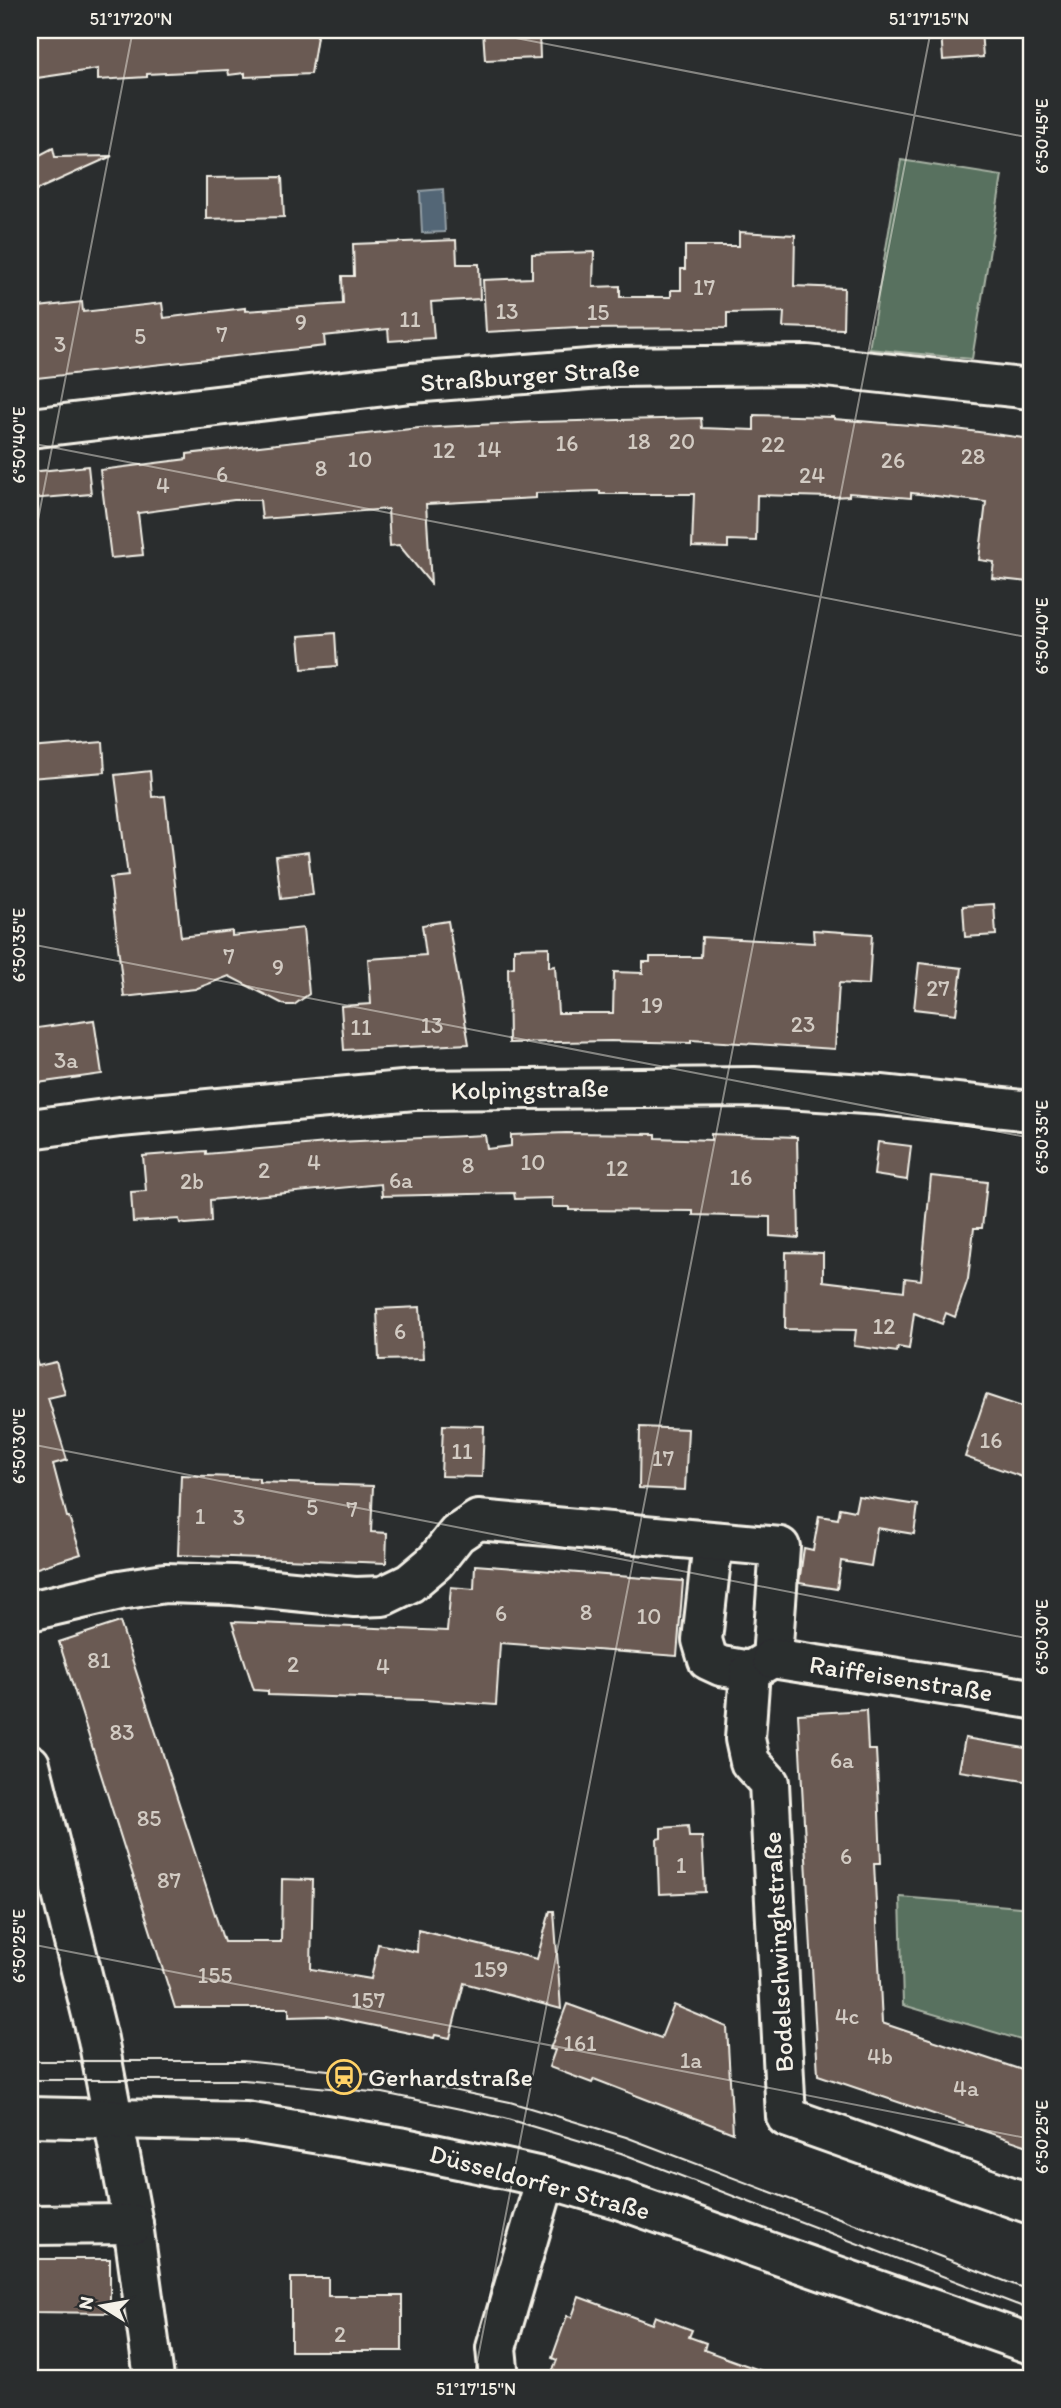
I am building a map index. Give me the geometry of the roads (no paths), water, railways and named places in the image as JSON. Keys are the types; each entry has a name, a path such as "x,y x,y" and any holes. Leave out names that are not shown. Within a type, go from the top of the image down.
{"street":[{"name":"Straßburger Straße","path":"30,428 411,383 614,367 807,365 1031,388"},
{"name":"Kolpingstraße","path":"30,1129 120,1116 414,1090 754,1087 881,1095 1031,1111"},
{"path":"30,1611 120,1590 165,1583 233,1585 355,1597 383,1596 410,1583 435,1562 457,1534 478,1520 713,1542"},
{"name":"Bodelschwinghstraße","path":"713,1542 780,1548 761,1665 745,1740 750,1762 769,1783 786,2117 1031,2204"},
{"name":"Raiffeisenstraße","path":"713,1542 702,1640 708,1660 721,1666 761,1665 1031,1699"},
{"path":"30,1764 98,2039 132,2224 154,2378"},
{"name":"Düsseldorfer Straße","path":"30,2117 246,2122 405,2148 546,2178 746,2242 1031,2344"},
{"path":"499,2378 496,2348 546,2178"},
{"path":"30,2225 132,2224"}],"water":[{"path":"443,189 445,232 422,233 420,191"}],"tram line":[{"path":"30,2061 243,2061 385,2076 510,2102 626,2137 1031,2291"},
{"path":"30,2080 244,2080 383,2093 504,2118 621,2153 1031,2310"}],"place":[{"name":"Gerhardstraße","path":"344,2077"}]}
